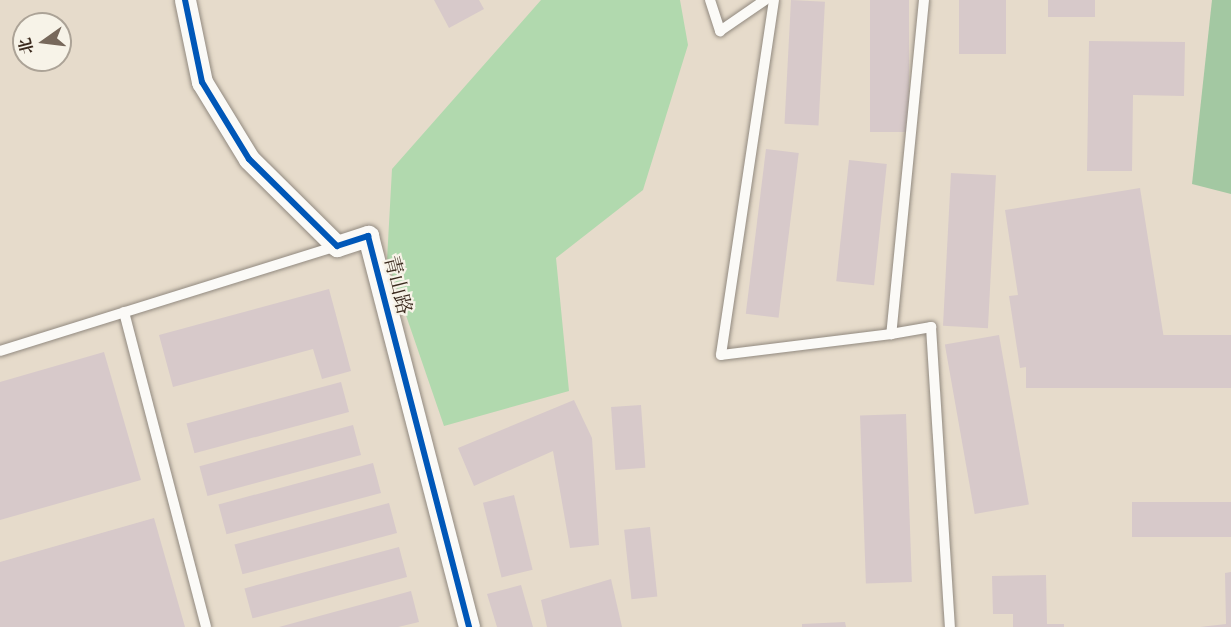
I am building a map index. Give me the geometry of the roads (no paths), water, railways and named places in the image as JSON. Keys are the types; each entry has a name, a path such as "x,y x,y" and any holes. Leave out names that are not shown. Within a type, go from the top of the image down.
{"street":[{"path":"185,0 202,82 243,149 337,246"},
{"name":"青山路","path":"337,246 369,237 469,627"}],"lane":[{"path":"710,0 720,31 765,0"},
{"path":"774,0 721,355 931,327 950,627"},
{"path":"891,334 924,0"},
{"path":"0,351 337,246"},
{"path":"124,312 206,627"}]}
